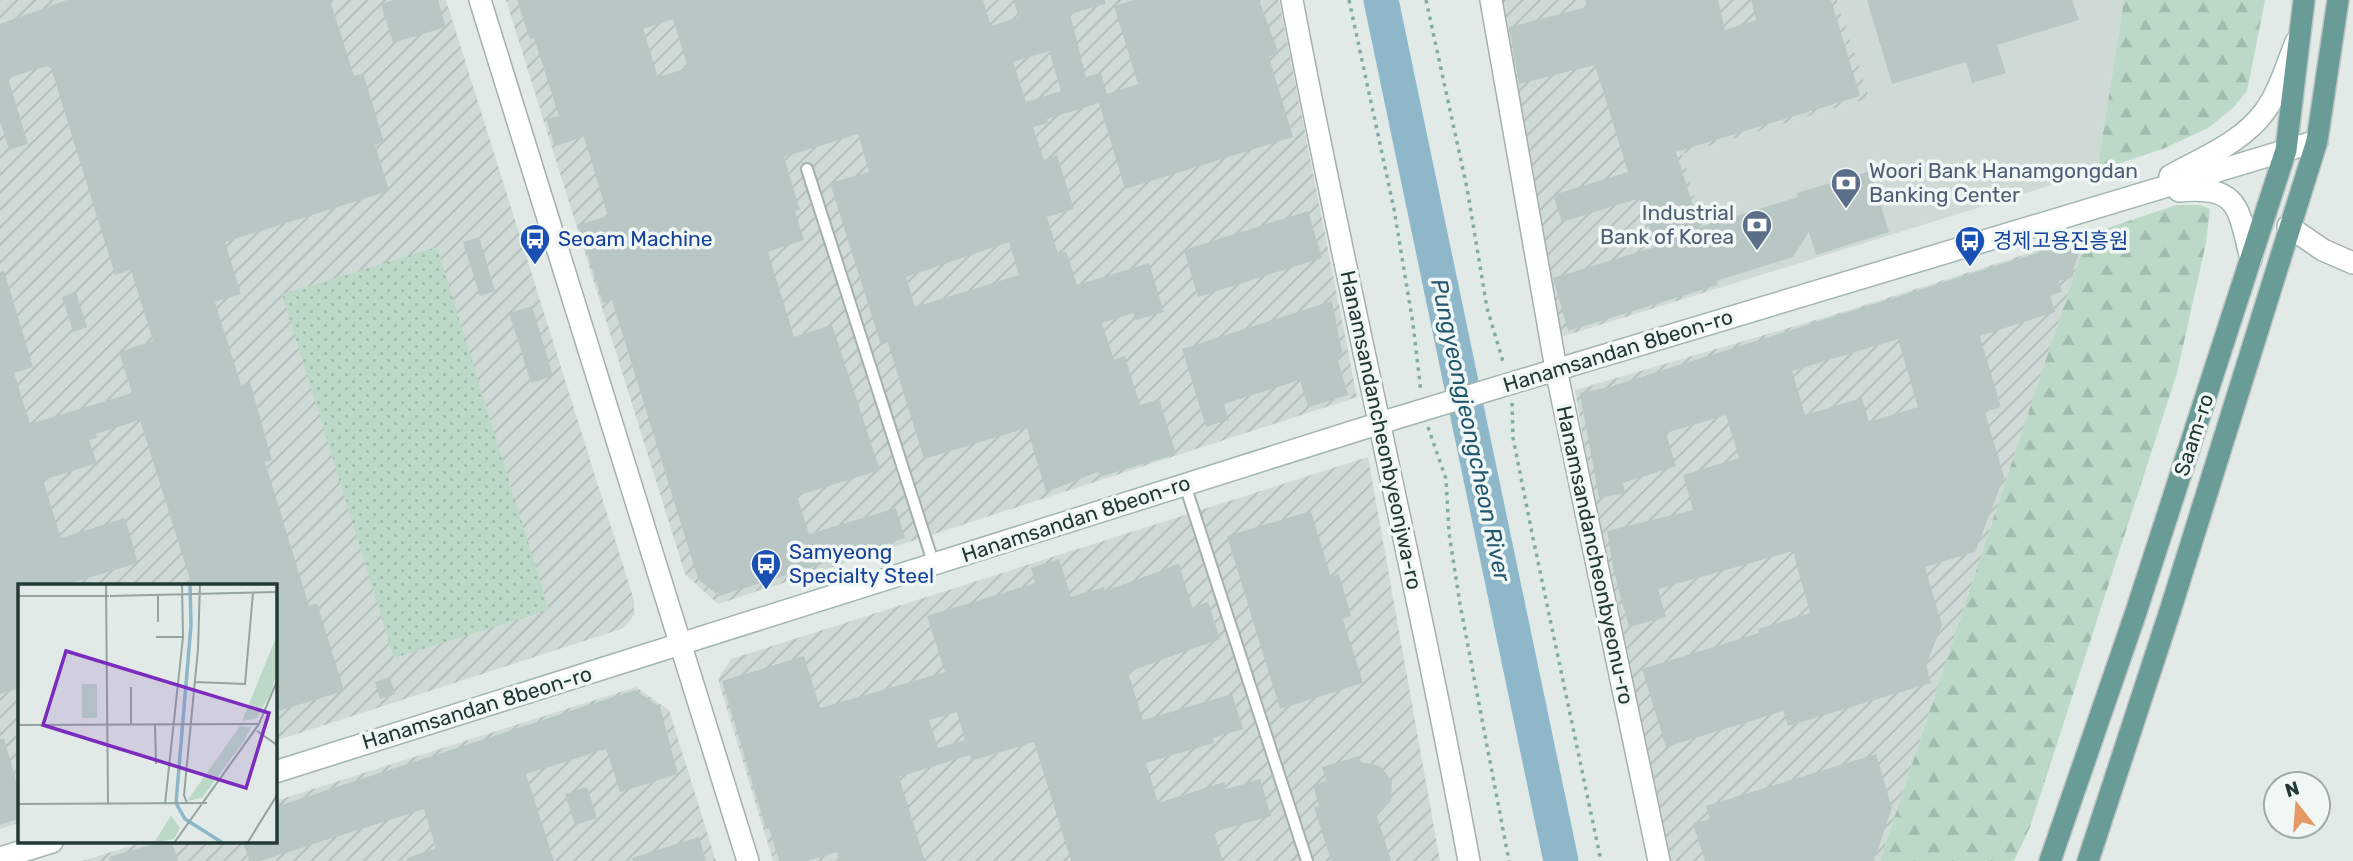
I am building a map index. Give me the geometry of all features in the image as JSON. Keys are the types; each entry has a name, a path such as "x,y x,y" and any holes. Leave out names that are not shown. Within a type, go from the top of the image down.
{"main road":[{"name":"Saam-ro","path":"2050,861 2135,615 2286,150 2304,0"},
{"name":"Saam-ro","path":"2088,861 2171,608 2288,226 2317,141 2338,0"}],"street":[{"path":"480,0 748,861"},
{"name":"Hanamsandancheonbyeonjwa-ro","path":"1292,0 1385,421 1469,861"},
{"name":"Hanamsandancheonbyeonu-ro","path":"1491,0 1549,372 1659,861"},
{"path":"2132,197 2219,149 2251,127 2266,110 2300,34"},
{"name":"Hanamsandan 8beon-ro","path":"276,772 1385,421 2317,141"},
{"path":"2132,197 2205,188 2220,192 2236,208 2251,259"},
{"path":"2288,226 2323,250 2353,263"},
{"path":"0,858 46,844"}],"lane":[{"path":"807,169 934,565"},
{"path":"1185,485 1307,861"}],"path":[{"path":"1426,0 1467,188 1487,308 1505,368"},
{"path":"1512,393 1513,438 1579,771 1601,861"}],"shaded area":[{"path":"0,0 446,0 634,600 634,615 624,628 276,741 276,584 18,584 18,823 0,829"},
{"path":"506,0 1279,0 1357,397 718,604 685,574"},
{"path":"1498,0 1837,0 1869,98 1682,154 1722,287 1561,337"},
{"path":"1837,0 2124,0 2097,171 1722,287 1681,154 1868,98"},
{"path":"2087,235 1880,861 1669,861 1595,508 1575,390 1833,315"},
{"path":"1368,457 1440,861 773,861 718,679 731,659"},
{"path":"636,687 669,710 716,861 82,861 137,844 276,844 276,801"}],"green space":[{"path":"2124,0 2265,0 2247,91 2233,108 2208,128 2165,148 2097,171"},
{"path":"2176,205 2200,205 2210,209 2206,243 2177,373 2030,827 2014,861 1880,861 2087,235"},
{"path":"437,247 549,610 394,658 282,294"}],"building":[{"path":"67,0 330,0 354,76 363,73 384,142 375,145 389,191 225,242 241,294 215,302 241,385 250,382 272,460 265,462 309,606 317,603 344,691 276,712 276,584 191,584 140,420 96,434 97,438 89,440 97,463 43,480 61,538 125,518 138,563 68,584 18,584 18,688 0,694 0,272 4,271 33,367 14,373 30,424 132,393 119,352 153,341 131,270 115,275 51,68 47,66 8,78 28,144 9,150 0,121 0,24"},
{"path":"394,0 438,0 446,27 393,43 381,4"},
{"path":"517,0 983,0 991,26 1019,17 1013,0 1105,0 1105,4 1070,14 1086,77 1101,73 1107,94 1138,84 1114,6 1133,0 1259,0 1279,54 1269,57 1293,137 1125,189 1099,103 1047,119 1048,123 1033,127 1044,160 1057,155 1074,209 1047,217 1058,254 1066,251 1077,285 1149,263 1164,312 1136,320 1133,313 1102,323 1114,360 1125,356 1140,405 1159,399 1176,454 1100,477 1098,472 1046,492 1027,428 924,459 888,343 881,345 830,183 869,172 858,134 784,157 800,210 795,211 804,240 768,252 794,337 832,325 880,470 797,496 809,534 896,508 905,538 719,596 698,579 612,300 603,303 578,225 608,216 584,137 555,146 546,119 559,116 534,38 530,39","holes":["673,19 688,68 658,77 643,29","1049,51 1061,91 1026,102 1013,62","1009,242 1019,275 915,307 906,277"]},
{"path":"1585,0 1718,0 1725,30 1756,20 1751,0 1831,0 1860,96 1676,152 1700,227 1798,197 1797,193 1870,171 1889,232 1816,255 1809,232 1793,257 1716,281 1718,285 1568,331 1553,278 1655,247 1640,198 1562,222 1553,195 1628,172 1595,65 1519,84 1509,27 1587,7"},
{"path":"1867,0 2072,0 2079,20 1997,45 2006,73 1972,83 1966,62 1892,84"},
{"path":"1308,211 1322,258 1198,297 1184,250"},
{"path":"479,237 495,291 480,296 463,242"},
{"path":"2085,238 2072,272 2073,277 2059,281 2062,292 2050,295 2055,312 1980,336 2001,407 1985,412 2004,477 1975,552 1925,567 1942,625 1926,665 1931,683 1788,726 1783,711 1666,747 1642,669 1759,633 1758,629 1810,613 1793,551 1658,589 1666,617 1629,627 1614,573 1607,531 1693,510 1683,475 1739,458 1726,415 1666,433 1676,466 1623,483 1625,493 1599,498 1580,393 1609,387","holes":["1898,339 1918,407 1869,422 1862,398 1805,415 1792,371"]},
{"path":"76,292 87,327 73,332 62,297"},
{"path":"1332,301 1343,356 1337,358 1348,395 1308,407 1300,380 1224,404 1229,420 1206,427 1182,349"},
{"path":"532,306 553,376 531,383 509,313"},
{"path":"1311,511 1331,577 1339,574 1351,616 1343,619 1363,683 1280,709 1227,536"},
{"path":"1059,559 1071,597 1104,587 1105,591 1179,564 1192,607 1208,602 1220,639 1128,672 1143,720 1232,694 1243,729 1213,738 1214,743 1146,763 1158,803 1224,782 1227,789 1260,779 1271,816 1214,832 1223,861 1071,861 1034,742 971,761 970,755 899,777 925,861 839,861 837,852 808,861 779,861 769,828 766,829 722,681 804,656 820,708 945,672 927,616 1035,583 1031,568","holes":["957,712 965,740 938,748 929,720"]},
{"path":"390,677 395,694 380,699 375,682"},
{"path":"635,690 660,707 678,774 620,792 606,749 526,774 554,861 407,861 407,858 436,848 424,809 260,861 249,861 244,844 276,844 276,807"},
{"path":"0,739 4,739 18,787 18,819 0,825"},
{"path":"1876,754 1892,808 1874,861 1705,861 1693,824 1710,819 1706,806"},
{"path":"1359,756 1361,762 1380,766 1392,781 1391,801 1377,816 1391,861 1331,861 1314,807 1319,806 1313,785 1326,781 1322,767"},
{"path":"587,787 597,818 575,825 565,794"},
{"path":"699,837 706,861 633,861 632,858"},
{"path":"153,844 173,844 178,861 110,861 109,857"}],"waterway":[{"name":"Pungyeongjeongcheon River","path":"1381,0 1561,861"}],"place":[{"name":"Woori Bank Hanamgongdan Banking Center","path":"1846,210"},
{"name":"Industrial Bank of Korea","path":"1757,252"},
{"name":"Seoam Machine","path":"535,266"},
{"name":"경제고용진흥원","path":"1970,268"},
{"name":"Samyeong Specialty Steel","path":"766,591"}]}
